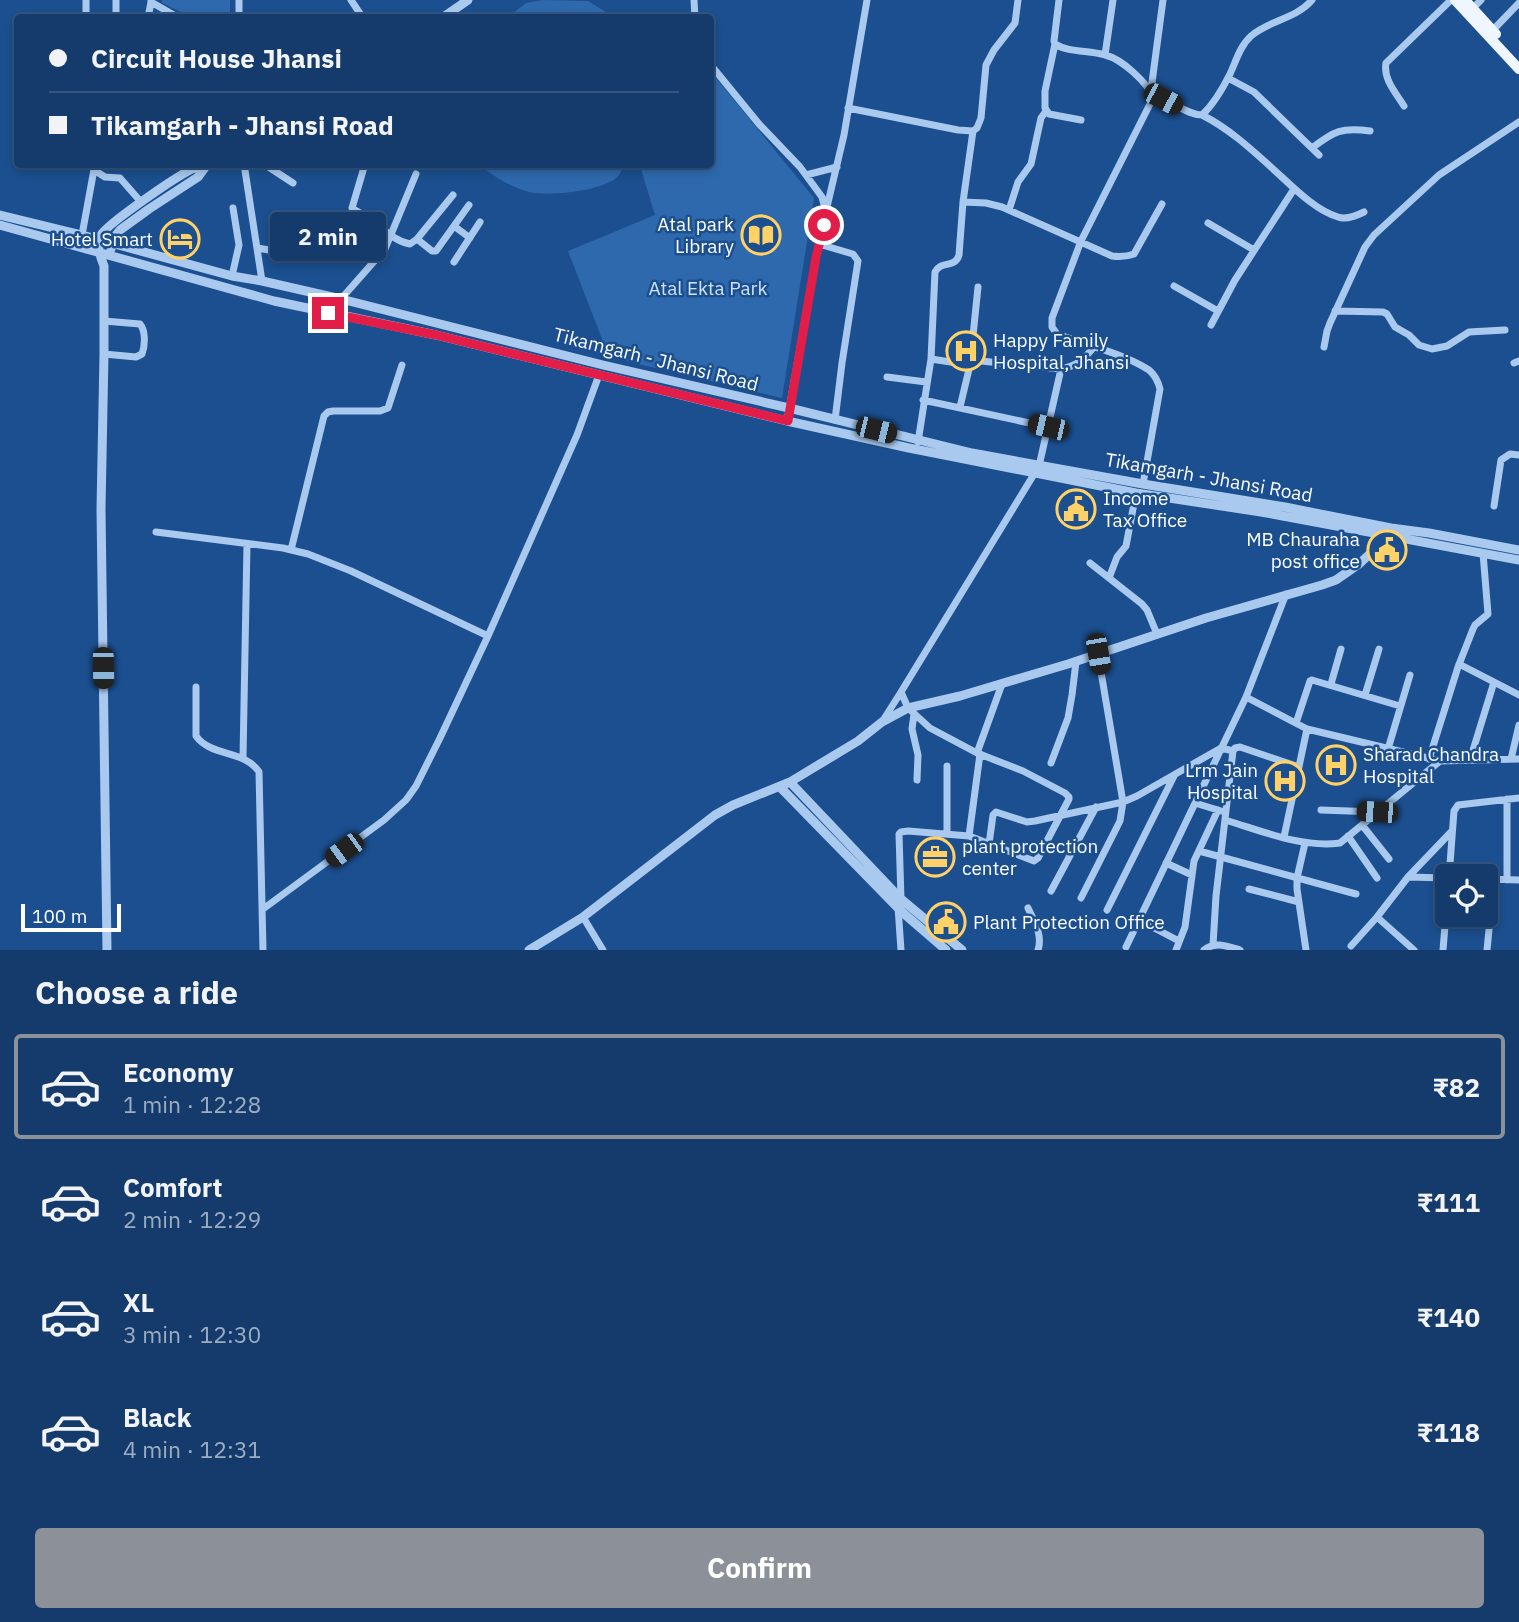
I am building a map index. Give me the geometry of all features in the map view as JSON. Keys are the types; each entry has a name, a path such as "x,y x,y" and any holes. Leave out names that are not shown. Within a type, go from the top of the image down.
{"main road":[{"path":"1453,0 1519,69"},
{"path":"1473,3 1519,59"}],"street":[{"path":"454,4 468,0"},
{"path":"788,421 819,244 848,108 867,0"},
{"path":"917,445 931,359 934,272 940,265 957,261 973,131 981,118 986,65 1015,23 1018,0"},
{"path":"1009,210 1018,182 1031,164 1041,118 1046,111 1045,91 1055,44 1059,0"},
{"path":"1105,55 1113,0"},
{"path":"1143,484 1160,389 1158,382 1149,370 1108,351 1057,334 1052,327 1052,318 1081,241 1153,95 1163,0"},
{"path":"1202,115 1228,78 1248,39 1260,30 1301,10 1312,0"},
{"path":"1404,106 1387,78 1387,63 1453,0"},
{"path":"151,1 172,14"},
{"path":"1493,30 1519,3"},
{"path":"1055,44 1117,60 1143,82 1153,95 1220,124 1294,189 1325,212 1340,218 1364,212"},
{"path":"714,69 758,124 800,167 822,197 826,212"},
{"path":"1228,78 1254,92 1319,155"},
{"path":"848,108 973,131"},
{"path":"1046,111 1049,114 1082,120"},
{"path":"1324,346 1326,331 1335,311 1365,247 1374,235 1439,175 1519,122"},
{"path":"1312,148 1328,135 1340,130 1370,131"},
{"path":"806,175 836,167"},
{"path":"82,235 94,168"},
{"path":"95,168 105,177 121,178 141,202"},
{"path":"245,168 262,281"},
{"path":"270,168 293,183"},
{"path":"364,168 352,208 407,244 418,239 453,195"},
{"path":"107,950 101,509 104,266 99,252 99,241 109,225 194,170"},
{"path":"104,266 116,235 125,225 194,170"},
{"path":"341,299 379,257 391,236 416,174"},
{"path":"1211,325 1254,250 1294,189"},
{"path":"963,202 992,204 1009,210 1118,257 1134,254 1162,204"},
{"path":"418,239 432,251 436,251 469,205"},
{"path":"232,276 239,245 233,208"},
{"name":"Tikamgarh - Jhansi Road","path":"0,215 232,276 341,299 680,384 789,408 917,445"},
{"path":"257,248 275,251 286,248 306,249 312,242 322,216"},
{"path":"454,262 480,222"},
{"path":"1208,223 1254,250"},
{"name":"Tikamgarh - Jhansi Road","path":"0,225 274,302 436,335 788,421 917,445 1136,493 1161,492 1390,532"},
{"path":"454,226 470,238"},
{"path":"819,244 853,254 858,261 835,420"},
{"path":"1174,286 1218,311"},
{"path":"960,407 970,363 978,287"},
{"path":"1335,311 1384,312 1395,327 1419,345 1432,349 1447,346 1469,332 1505,330"},
{"path":"104,321 140,324 144,330 142,354 136,357 104,354"},
{"path":"931,359 1061,369 1075,365 1094,347"},
{"path":"541,362 544,350"},
{"path":"291,550 324,416 333,411 380,411 388,408 402,365"},
{"path":"882,722 1037,470 1061,369"},
{"path":"263,909 384,820 406,800 416,786 488,636 577,435 599,375"},
{"path":"887,377 926,382"},
{"path":"923,400 1048,427"},
{"path":"1493,506 1501,460 1510,454 1519,455"},
{"name":"Tikamgarh - Jhansi Road","path":"1037,470 1143,484 1161,492"},
{"path":"1109,578 1117,557 1126,546 1136,493"},
{"path":"156,532 308,554 351,571 488,636"},
{"path":"1390,532 1519,560"},
{"path":"529,950 583,917 715,815 790,782 858,741 882,722 1076,662 1206,618 1336,580 1359,564 1390,532 1429,533 1519,550"},
{"path":"243,758 247,544"},
{"path":"1429,759 1459,664 1475,625 1488,614 1483,553"},
{"path":"1090,563 1142,604 1157,634"},
{"path":"1126,947 1246,697 1286,594"},
{"path":"1331,684 1341,649"},
{"path":"1365,695 1379,649"},
{"path":"1081,898 1120,821 1123,802 1098,654"},
{"path":"1051,762 1068,718 1076,662"},
{"path":"1459,664 1519,695"},
{"path":"1388,749 1410,676"},
{"path":"1296,723 1310,681 1317,680 1401,706"},
{"path":"1470,761 1494,682"},
{"path":"969,836 979,753 1002,684"},
{"path":"196,687 196,736 211,748 254,764 259,772 263,950"},
{"path":"901,692 911,711 930,728 979,753 1023,771 1068,795 1069,799 1036,860 1030,861 969,836 901,832 901,950"},
{"path":"1246,697 1307,729 1440,761 1515,759 1519,725"},
{"path":"911,711 917,750 917,780"},
{"path":"1284,837 1307,729"},
{"path":"1213,945 1223,814 1233,751 1240,747 1298,767"},
{"path":"989,844 993,815 996,812 1027,822 1123,802 1221,748 1233,751"},
{"path":"1195,803 1284,837 1327,845 1340,843 1440,761"},
{"path":"947,766 947,834"},
{"path":"1107,910 1174,775"},
{"path":"790,782 900,903 917,926 946,950"},
{"path":"780,786 900,903 962,950"},
{"path":"1449,864 1454,811 1458,805 1519,798"},
{"path":"1507,799 1507,880"},
{"path":"1051,891 1096,807"},
{"path":"1321,810 1377,812"},
{"path":"1176,950 1187,916 1194,862 1223,814"},
{"path":"1362,825 1389,859"},
{"path":"1351,946 1408,877 1452,831"},
{"path":"1348,836 1377,878"},
{"path":"1305,842 1297,889 1306,950"},
{"path":"1199,851 1356,894"},
{"path":"1166,863 1192,875"},
{"path":"1408,877 1435,877"},
{"path":"1498,879 1519,880"},
{"path":"1249,889 1299,902"},
{"path":"1028,908 1039,932 1038,950"},
{"path":"583,917 603,950"},
{"path":"1377,917 1413,950"},
{"path":"1139,919 1180,941"},
{"path":"1443,950 1445,927"},
{"path":"1488,950 1489,927"},
{"path":"1204,950 1213,945 1240,950"}],"green space":[{"path":"162,0 230,0 230,14 186,14 162,3"},
{"path":"542,0 588,1 609,14 512,14 526,3"},
{"name":"Atal Ekta Park","path":"714,76 814,198 782,398 609,357 568,251 655,215 641,169 714,168"},
{"path":"484,168 623,168 608,183 574,192 529,192"}],"place":[{"name":"Atal park Library","path":"761,235"},
{"name":"Hotel Smart","path":"180,239"},
{"name":"Happy Family Hospital, Jhansi","path":"966,351"},
{"name":"Income Tax Office","path":"1076,509"},
{"name":"MB Chauraha post office","path":"1387,550"},
{"name":"Sharad Chandra Hospital","path":"1336,765"},
{"name":"Lrm Jain Hospital","path":"1285,781"},
{"name":"plant protection center","path":"935,857"},
{"name":"Plant Protection Office","path":"946,922"}],"route":[{"path":"328,313 436,335 788,421 824,225"}]}
